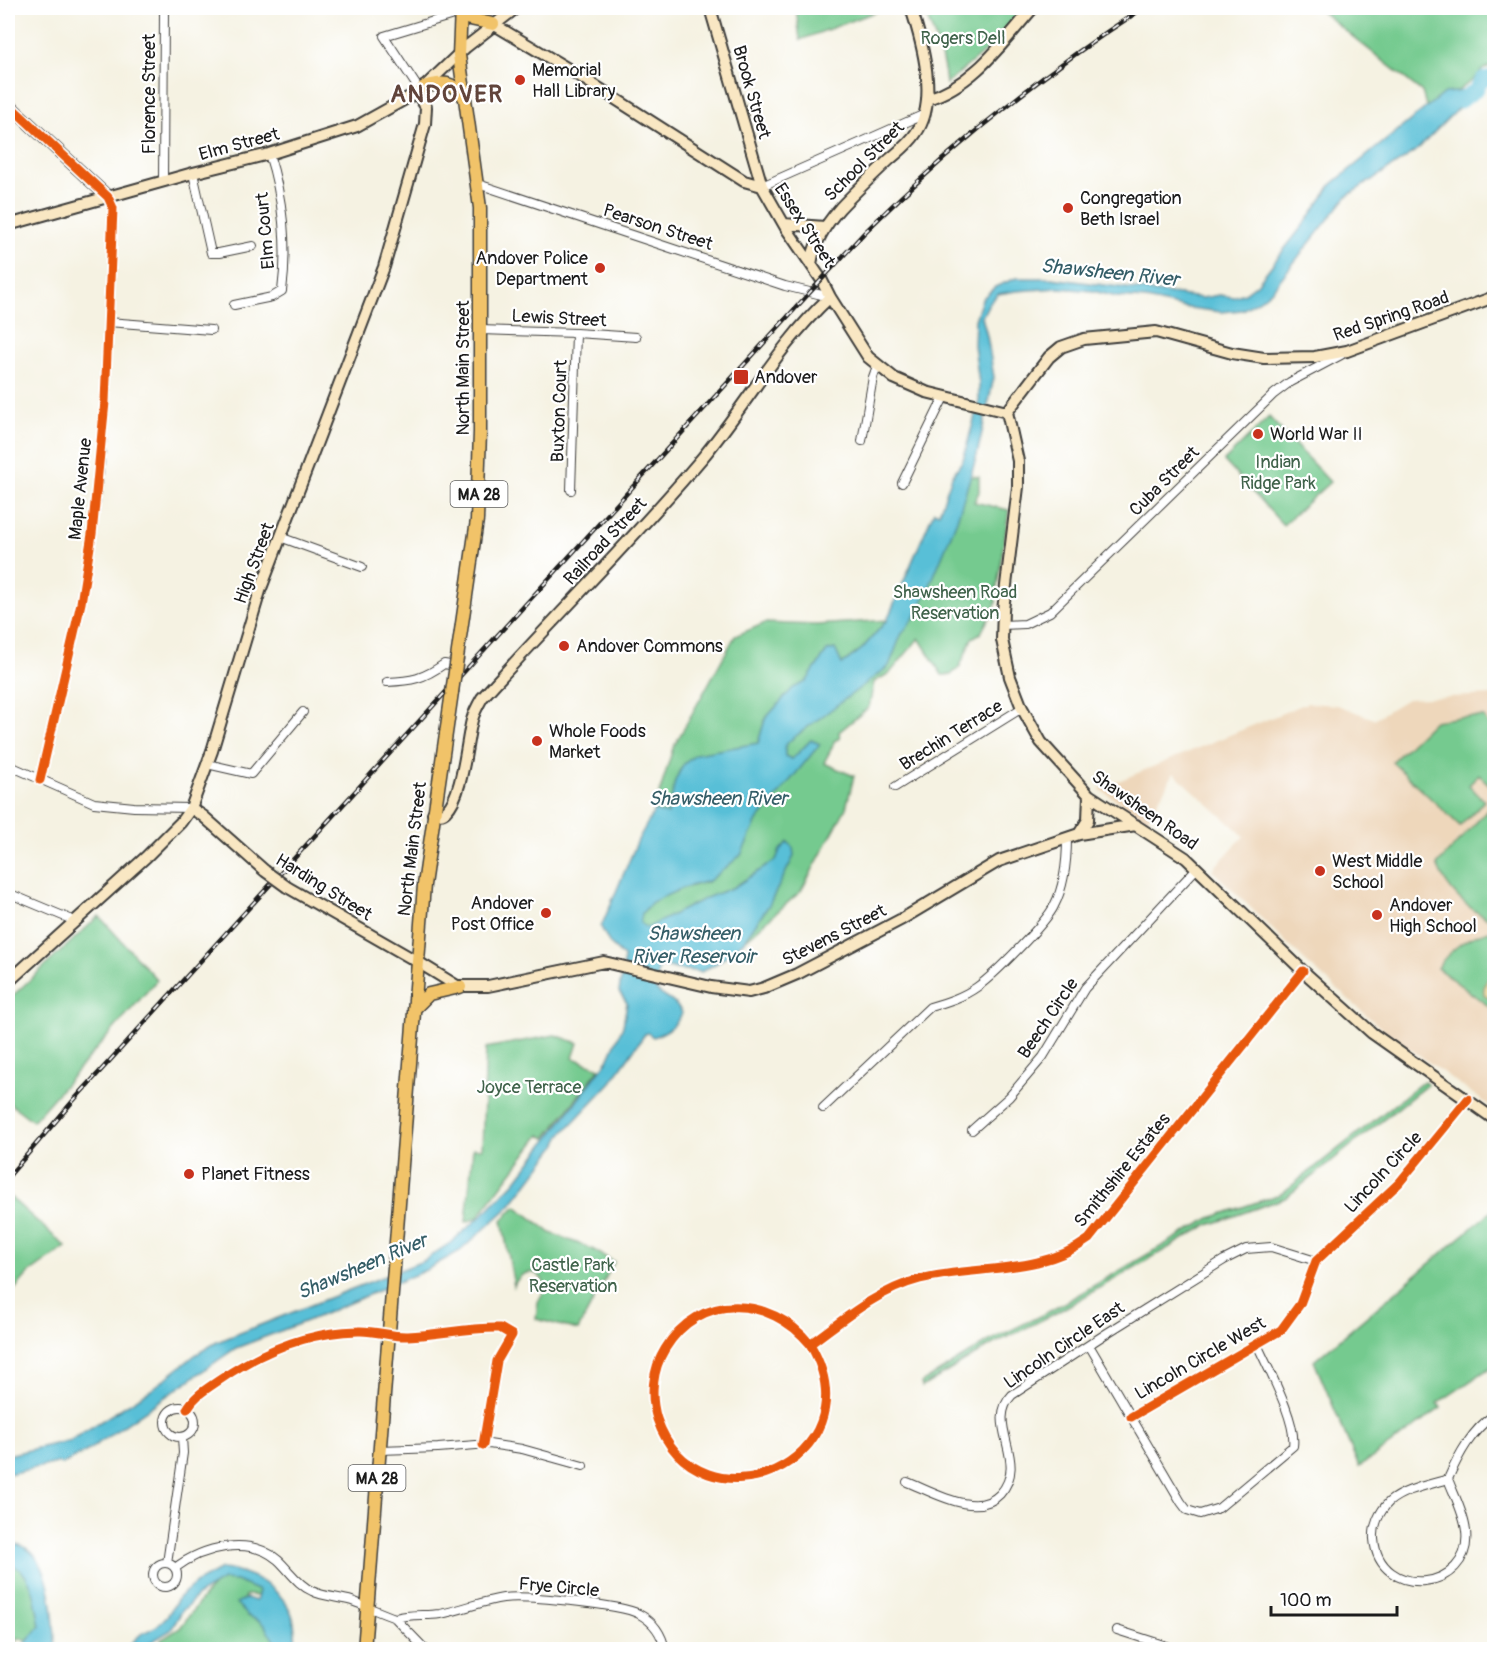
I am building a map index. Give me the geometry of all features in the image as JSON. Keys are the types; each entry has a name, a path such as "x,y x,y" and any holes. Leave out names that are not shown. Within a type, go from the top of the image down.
{"main road":[{"name":"Elm Street","path":"8,225 269,154 357,126 420,90 493,24 516,8"},
{"name":"Brook Street","path":"710,8 762,186"},
{"name":"School Street","path":"811,264 825,227 862,185 912,139 922,124 927,99 924,60 912,8"},
{"path":"927,99 947,92 972,74 998,49 1033,8"},
{"path":"460,10 470,19 493,24"},
{"name":"MA 28","path":"459,54 460,10"},
{"name":"Essex Street","path":"493,24 575,73 744,181 762,186 859,345 877,366 901,382 944,397 1008,412"},
{"name":"North Main Street","path":"364,1650 423,885 457,662 478,501 481,263 478,184 459,54"},
{"path":"420,90 448,83 455,87 465,99"},
{"name":"High Street","path":"8,982 146,857 181,822 191,808 280,537 378,284 398,223 420,146 426,114 420,90"},
{"path":"8,104 108,197"},
{"path":"784,224 825,227"},
{"name":"Railroad Street","path":"433,813 446,812 451,804 459,783 471,722 482,698 684,479 730,423 786,344 830,297"},
{"name":"Red Spring Road","path":"1008,412 1049,357 1061,347 1084,339 1156,332 1232,353 1264,358 1297,358 1347,351 1494,297"},
{"name":"Shawsheen Road","path":"1008,412 1018,461 1018,487 1002,624 1005,659 1022,708 1041,742 1089,795 1176,850 1303,971 1389,1047 1494,1119"},
{"path":"1079,834 1088,820 1089,795"},
{"name":"Harding Street","path":"191,808 287,887 418,962"},
{"name":"Stevens Street","path":"460,987 488,986 604,962 728,990 749,992 797,974 902,919 999,861 1079,834 1123,829 1136,825"},
{"path":"418,962 460,987"},
{"path":"414,1010 429,994 460,987"}],"street":[{"name":"Florence Street","path":"164,8 164,182"},
{"path":"420,90 384,36 460,10"},
{"path":"762,186 925,114"},
{"name":"Elm Court","path":"234,305 272,297 282,291 285,269 279,193 269,154"},
{"path":"193,173 211,253 253,246"},
{"name":"Pearson Street","path":"478,184 785,286 830,297"},
{"name":"Maple Avenue","path":"40,780 81,603 101,458 113,223 112,208 108,197"},
{"path":"108,322 211,330"},
{"name":"Lewis Street","path":"481,330 636,337"},
{"name":"Buxton Court","path":"571,489 576,333"},
{"name":"Cuba Street","path":"1002,624 1025,624 1050,612 1274,394 1290,382 1347,351"},
{"path":"862,441 877,366"},
{"path":"902,483 944,397"},
{"path":"280,537 363,567"},
{"path":"387,682 411,681 429,675 444,664 457,662"},
{"name":"Brechin Terrace","path":"895,787 1022,708"},
{"path":"207,764 250,774 303,712"},
{"path":"8,765 78,797 103,804 191,808"},
{"path":"823,1108 930,1007 951,1001 978,986 1032,933 1054,908 1061,889 1067,861 1067,838"},
{"name":"Beech Circle","path":"972,1130 1009,1097 1043,1057 1084,988 1197,868"},
{"path":"8,893 75,921"},
{"name":"Smithshire Estates","path":"810,1344 862,1306 889,1291 920,1279 1043,1260 1073,1249 1089,1239 1303,971"},
{"name":"Lincoln Circle","path":"1316,1261 1399,1184 1468,1100"},
{"name":"Lincoln Circle East","path":"907,1482 969,1504 982,1505 996,1498 1006,1488 1012,1469 1002,1416 1008,1399 1089,1345 1224,1260 1246,1249 1271,1247 1316,1261"},
{"name":"Lincoln Circle West","path":"1131,1417 1281,1330 1300,1304 1316,1261"},
{"path":"728,1307 754,1308 780,1317 801,1333 810,1344 817,1355 825,1381 824,1408 812,1440 788,1464 764,1475 750,1478 723,1477 698,1468 681,1456 668,1441 661,1429 655,1410 654,1377 663,1351 680,1330 690,1322 702,1315 728,1307"},
{"path":"187,1409 197,1395 240,1366 263,1353 318,1334 361,1330 388,1336 407,1336 500,1328 512,1335 496,1361 483,1445"},
{"path":"1089,1345 1186,1510 1200,1514 1219,1508 1293,1446 1294,1436 1290,1419 1257,1344"},
{"path":"181,1407 187,1409 195,1418 195,1426 190,1434 182,1437 171,1434 167,1430 165,1421 168,1413 181,1407"},
{"path":"1448,1479 1464,1523 1466,1542 1464,1551 1455,1567 1440,1578 1422,1582 1403,1579 1388,1569 1377,1554 1374,1535 1378,1517 1389,1502 1396,1497 1448,1479 1464,1446 1494,1415"},
{"path":"167,1563 183,1453 182,1437"},
{"path":"380,1450 506,1445 583,1466"},
{"name":"Frye Circle","path":"175,1568 190,1557 224,1547 240,1546 255,1549 272,1555 298,1582 311,1591 351,1601 395,1618 426,1650"},
{"path":"167,1563 175,1568 177,1575 173,1584 166,1587 158,1585 153,1578 153,1570 159,1564 167,1563"},
{"name":"Frye Circle","path":"395,1618 438,1614 509,1597 606,1606 631,1610 644,1617 660,1633 665,1650"},
{"path":"1118,1629 1179,1650"}],"shaded area":[{"name":"Andover High School","path":"1494,695 1494,1109 1381,1028 1305,961 1212,870 1244,836 1174,773 1147,820 1099,789 1307,703 1337,705 1374,719 1407,699"}],"green space":[{"path":"796,8 886,8 800,40"},
{"name":"Rogers Dell","path":"923,8 1024,8 996,42 946,84 940,54"},
{"path":"1317,8 1494,8 1494,64 1482,70 1473,80 1428,112 1422,92"},
{"name":"Indian Ridge Park","path":"1269,417 1330,482 1283,525 1224,461"},
{"name":"Shawsheen Road Reservation","path":"970,476 979,477 979,492 974,502 1009,510 996,604 981,633 972,638 960,666 951,675 942,675 919,638 890,673 874,682 869,707 839,732 840,738 834,741 824,763 854,776 846,808 801,891 743,942 751,925 644,932 628,917 658,895 709,881 770,766 793,734 856,683 963,499"},
{"path":"887,620 862,649 840,665 751,768 685,818 654,811 673,748 735,636 765,623 816,625"},
{"path":"1461,717 1484,717 1494,735 1494,789 1479,775 1469,785 1484,801 1460,826 1392,762 1434,721"},
{"path":"1494,803 1494,921 1467,906 1447,884 1437,865"},
{"path":"99,916 157,980 33,1121 8,1102 8,1000"},
{"path":"1494,930 1494,1010 1437,968 1462,943"},
{"name":"Joyce Terrace","path":"555,1035 578,1043 573,1058 600,1068 546,1138 540,1135 477,1218 466,1222 473,1148 482,1149 486,1048"},
{"path":"1424,1081 1428,1084 1285,1198 1206,1226 1056,1313 993,1344 922,1387 921,1383 991,1340 1052,1310 1210,1218 1281,1194"},
{"path":"10,1197 66,1247 28,1274 8,1297 8,1200"},
{"name":"Castle Park Reservation","path":"516,1206 551,1233 592,1249 614,1262 578,1330 536,1319 538,1302 545,1289 540,1277 536,1274 526,1273 517,1280 514,1286 502,1220"},
{"path":"1494,1209 1494,1365 1438,1403 1441,1408 1359,1467 1314,1361"},
{"path":"8,1559 35,1580 48,1626 29,1643 16,1638 16,1642 11,1647 14,1649 8,1649"},
{"path":"228,1571 264,1586 259,1596 246,1595 242,1602 291,1650 158,1650 161,1640 180,1628 203,1597"}],"sand":[{"path":"1494,974 1494,1002 1484,995 1484,991 1487,980"}],"water":[{"name":"Shawsheen River","path":"1476,90 1415,152 1347,196 1272,290 1242,310 1221,312 1146,299 1117,297 1093,291 1059,288 998,294 989,303 982,317 994,377 977,455 957,520 931,583 916,615 901,635 889,666 788,742 785,747 785,756 792,759 811,740 820,744 757,821 741,855 709,881 683,888 652,902 642,913 640,923 647,928 706,898 734,887 776,860 780,850 788,842 793,848 794,856 769,905 743,942 719,962 701,972 661,965 657,973 656,990 673,1002 682,1013 677,1022 671,1028 653,1037 648,1033 645,1034 611,1082 562,1134 555,1147 510,1206 460,1251 426,1270 317,1317 236,1348 87,1451 63,1464 57,1463 8,1474 8,1455 71,1440 151,1390 195,1355 217,1342 423,1261 450,1243 478,1219 515,1182 608,1060 623,1026 627,1003 619,992 624,957 610,944 601,927 638,840 654,811 668,814 675,781 683,765 696,754 758,743 765,719 793,688 806,682 827,651 835,649 842,664 862,649 887,620 934,511 939,513 952,476 963,460 979,401 974,345 975,320 982,299 995,287 1016,278 1052,278 1202,298 1219,295 1233,297 1245,293 1257,284 1308,219 1332,184 1444,93"},
{"path":"8,1543 22,1546 33,1553 46,1577 50,1592 56,1649 23,1649 40,1626 29,1581 17,1567 8,1563"},
{"path":"221,1569 252,1576 279,1594 293,1616 296,1649 279,1649 265,1626 248,1616 236,1603 247,1598 256,1601 259,1591 236,1581 223,1580 198,1595 182,1611 171,1630 140,1649 125,1649 141,1634 157,1626 168,1615 179,1597 197,1582"}],"waterway":[{"name":"Shawsheen River","path":"1460,101 1476,90 1483,79 1494,77"}],"railway":[{"path":"8,1177 73,1101 864,233 929,171 998,113 1033,85 1143,8"}],"cycle path":[{"path":"8,104 108,197 113,208 105,402 92,534 81,603 40,780"},
{"path":"810,1344 794,1328 775,1316 756,1309 735,1307 715,1309 696,1317 679,1330 665,1349 657,1366 653,1393 657,1419 678,1454 708,1474 742,1478 775,1470 803,1451 821,1422 825,1386 810,1344 862,1306 905,1284 941,1275 1029,1264 1070,1250 1089,1239 1303,971"},
{"path":"1131,1417 1281,1330 1300,1304 1316,1261 1399,1183 1468,1099"},
{"path":"187,1409 202,1392 237,1369 269,1352 303,1339 339,1332 358,1331 408,1336 500,1328 512,1335 497,1361 483,1445"}],"place":[{"name":"Memorial Hall Library","path":"520,80"},
{"name":"Congregation Beth Israel","path":"1068,208"},
{"name":"Andover Police Department","path":"600,268"},
{"name":"Andover","path":"741,377"},
{"name":"World War II","path":"1258,434"},
{"name":"Andover Commons","path":"564,646"},
{"name":"Whole Foods Market","path":"537,741"},
{"name":"West Middle School","path":"1320,871"},
{"name":"Andover Post Office","path":"546,913"},
{"name":"Andover High School","path":"1377,915"},
{"name":"Planet Fitness","path":"189,1174"}],"district":[{"name":"ANDOVER","path":"447,94"}],"water label":[{"name":"Shawsheen River Reservoir","path":"694,944"}]}
